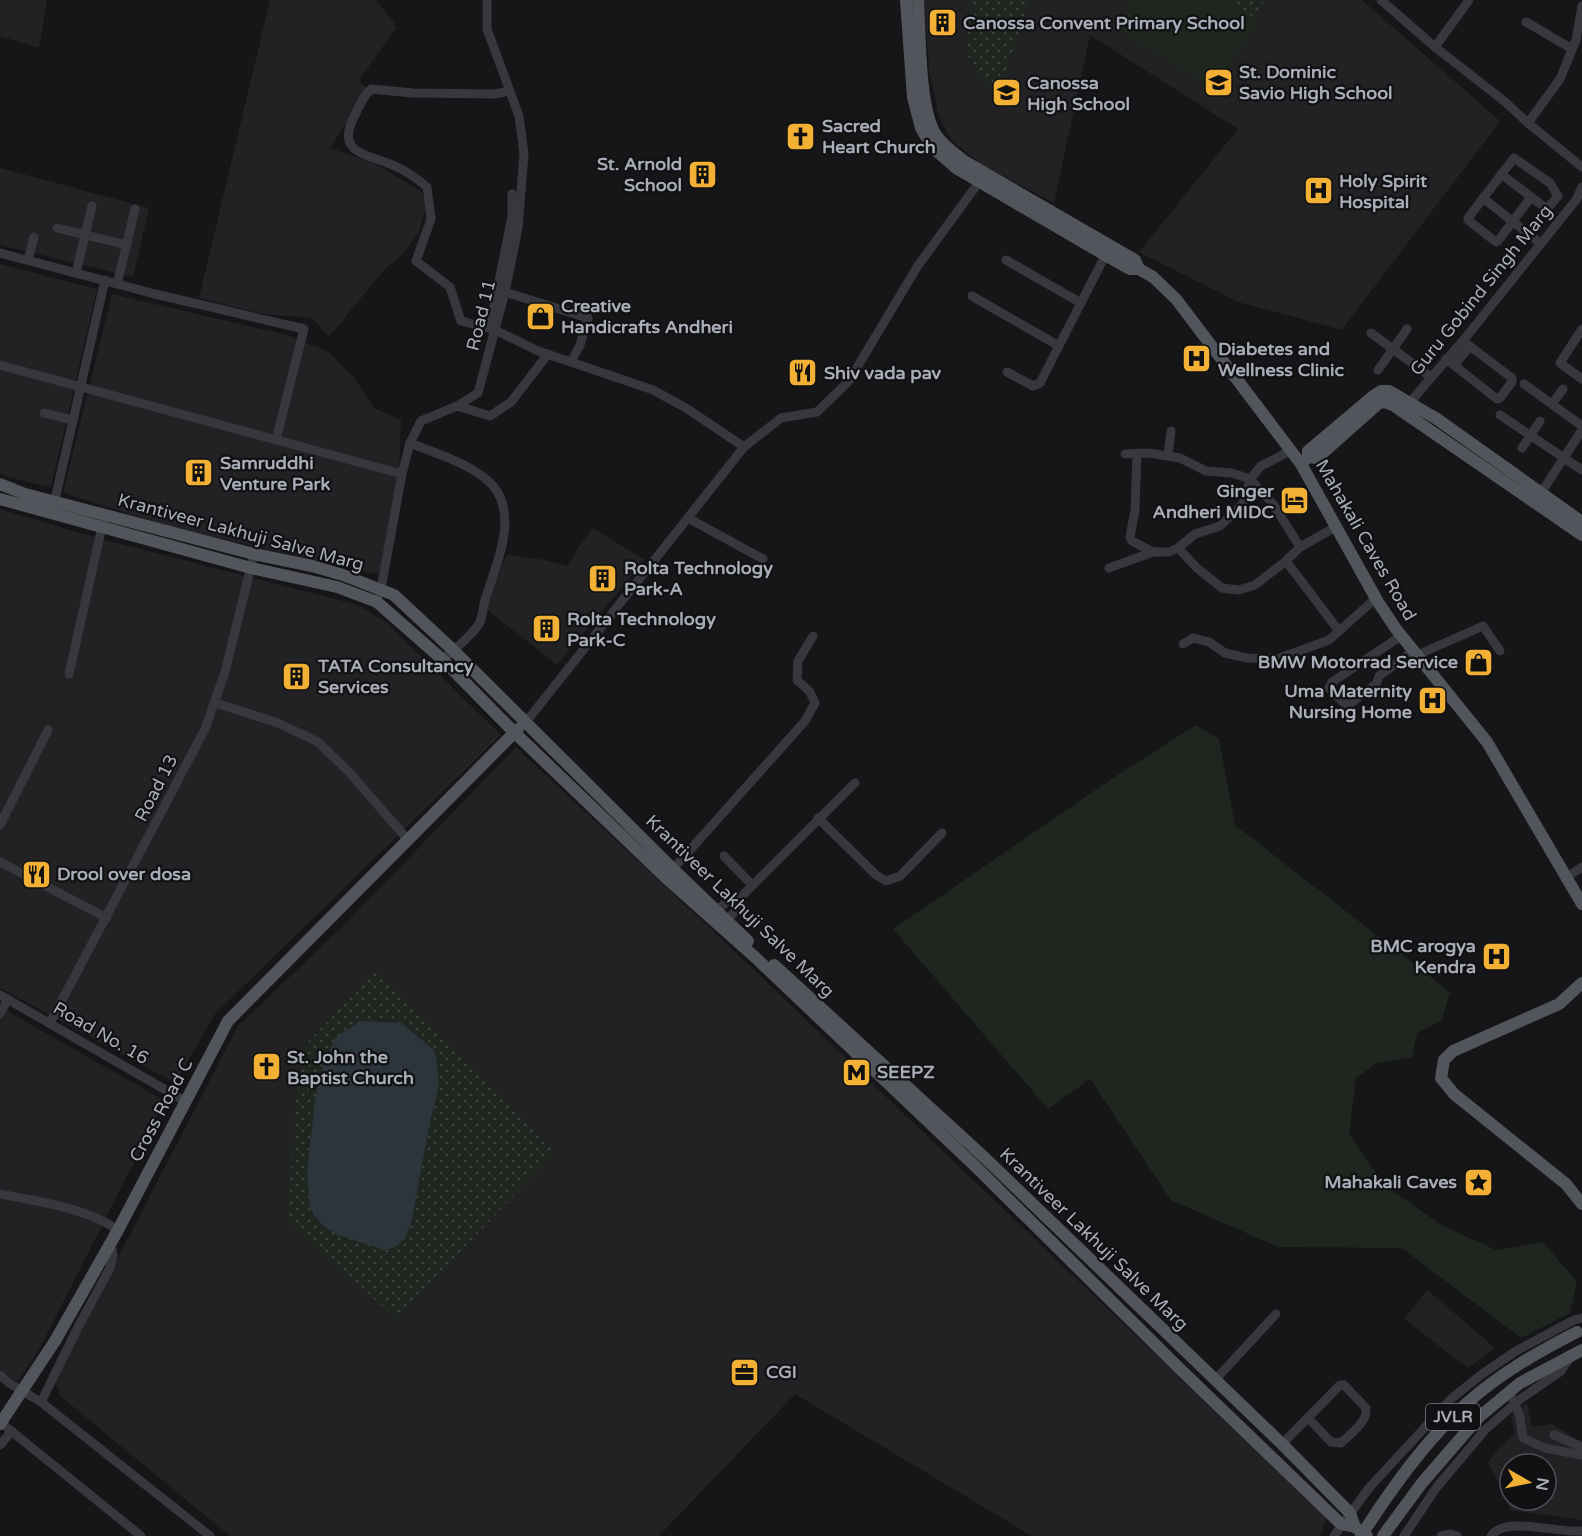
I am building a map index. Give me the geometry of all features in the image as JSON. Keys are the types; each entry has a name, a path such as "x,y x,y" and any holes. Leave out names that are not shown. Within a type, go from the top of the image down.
{"main road":[{"name":"Mahakali Caves Road","path":"906,0 913,97 921,128 932,147 956,168 979,182 1108,250 1135,260 1139,269 1153,277 1176,299 1290,451 1304,460 1336,527 1376,598 1401,636 1487,742 1582,904"},
{"name":"Mahakali Caves Road","path":"918,0 925,105 935,134 964,161 1108,250"},
{"path":"1304,460 1308,451 1381,391 1397,394 1406,406 1437,419 1538,497 1582,535"},
{"name":"Krantiveer Lakhuji Salve Marg","path":"0,484 103,527 251,568 379,596 394,595 453,650 716,911 981,1163 1179,1368 1341,1524"},
{"path":"1538,497 1582,522"},
{"name":"Krantiveer Lakhuji Salve Marg","path":"0,499 105,514 254,554 312,566 379,596 514,733 665,878 981,1163 1215,1380 1350,1513 1358,1531"},
{"name":"Cross Road C","path":"108,1248 228,1021 526,722"},
{"path":"1582,983 1559,1004 1453,1051 1444,1059 1441,1078 1454,1094 1566,1184 1582,1204"},
{"path":"0,1423 71,1316 108,1248"},
{"name":"JVLR","path":"1358,1531 1440,1430 1466,1403 1527,1358 1582,1331"},
{"name":"JVLR","path":"1385,1532 1479,1417 1520,1383 1577,1352"},
{"path":"1341,1524 1367,1536"}],"street":[{"name":"Road 11","path":"379,596 410,443 420,421 457,406 478,393 492,330 505,292 518,228 524,154 519,116 487,29 487,0"},
{"path":"1381,0 1582,167"},
{"path":"1435,47 1469,0"},
{"path":"1528,123 1560,79 1576,46 1582,6"},
{"path":"1526,22 1576,46"},
{"path":"509,91 495,94 369,90 348,127 349,141 355,150 397,167 427,187 431,219 416,261 450,287 461,321 492,330 548,354 653,390 686,408 744,447"},
{"path":"412,93 412,97 416,98 488,98 492,99 494,105"},
{"path":"1502,174 1547,209 1558,196 1551,183 1516,158 1502,174 1483,198 1468,220 1496,242 1531,197"},
{"path":"526,722 744,447 781,418 817,412 849,381 917,267 979,182"},
{"name":"Guru Gobind Singh Marg","path":"1406,406 1431,377 1450,362 1466,344 1540,244 1578,204 1582,187"},
{"path":"492,330 512,216 512,194"},
{"path":"1483,198 1540,244"},
{"path":"76,273 92,206"},
{"path":"117,284 135,209"},
{"path":"57,228 127,244"},
{"path":"28,260 34,237"},
{"path":"1007,372 1037,386 1108,250"},
{"path":"0,253 304,329 276,440"},
{"path":"1006,260 1081,303"},
{"path":"53,507 105,280"},
{"path":"505,292 588,318 580,345 571,362"},
{"path":"972,296 1059,346"},
{"path":"1377,370 1407,329"},
{"path":"1581,332 1560,363 1582,379"},
{"path":"1371,333 1431,377"},
{"path":"1450,362 1497,399 1500,398 1513,379 1466,344"},
{"path":"457,406 490,416 511,402 548,354"},
{"path":"0,365 402,474"},
{"path":"1524,384 1582,426"},
{"path":"1552,404 1563,389"},
{"path":"44,413 73,420"},
{"path":"1500,415 1582,470"},
{"path":"1522,448 1540,421"},
{"path":"1538,497 1582,430"},
{"path":"1168,456 1171,431"},
{"path":"410,443 466,465 494,487 502,503 505,524 501,549 480,622 443,660"},
{"path":"1109,568 1153,552 1169,552 1178,548 1195,534 1220,526 1245,500 1250,479 1261,466 1290,451"},
{"path":"1125,453 1180,458 1206,471 1232,473 1250,479 1274,504 1300,548"},
{"path":"1137,453 1136,510 1130,537 1132,541 1153,552"},
{"path":"69,674 105,514"},
{"path":"688,518 763,559"},
{"path":"1178,548 1197,568 1222,588 1239,590 1255,585 1300,548 1336,527"},
{"name":"Road 13","path":"50,1023 205,729 225,672 254,554"},
{"path":"1286,561 1339,631"},
{"path":"1183,644 1192,638 1209,642 1225,653 1247,658 1277,659 1329,640 1376,598"},
{"path":"1401,636 1332,682 1329,688 1347,706 1376,684 1379,676 1415,653 1483,626 1500,651"},
{"path":"673,869 805,721 815,703 810,692 797,680 798,661 813,636"},
{"path":"216,703 278,723 318,742 349,772 408,840"},
{"path":"0,825 48,730"},
{"path":"726,920 739,908 740,898 752,885 855,783"},
{"path":"818,818 876,875 886,881 900,876 942,833"},
{"path":"724,856 752,885"},
{"path":"0,862 106,918"},
{"path":"1567,877 1582,867"},
{"path":"716,911 731,898 740,898"},
{"path":"0,1014 4,997"},
{"name":"Road No. 16","path":"4,997 185,1101"},
{"path":"0,1194 85,1214 118,1230"},
{"name":"Cross Road C","path":"41,1402 110,1268 113,1255 108,1248"},
{"path":"1215,1380 1276,1314"},
{"path":"1334,1536 1370,1488 1451,1399 1516,1351 1582,1318"},
{"path":"1404,1536 1436,1488 1485,1430 1515,1404 1561,1371 1577,1352"},
{"path":"0,1375 41,1402 210,1536"},
{"path":"1282,1444 1308,1418 1342,1385 1366,1408 1367,1412 1365,1420 1341,1443 1336,1444 1331,1442 1308,1418"},
{"path":"1510,1392 1520,1417 1523,1438 1545,1448 1582,1455"},
{"path":"0,1423 141,1536"},
{"path":"0,1445 12,1431"},
{"path":"1554,1435 1582,1447"},
{"path":"1491,1536 1499,1528 1515,1526 1582,1531"},
{"path":"1441,1536 1451,1534 1457,1536"}],"shaded area":[{"path":"0,0 47,0 39,48 0,36"},
{"path":"270,0 376,0 397,27 359,80 368,90 330,148 376,164 423,193 425,210 419,232 403,254 384,270 329,337 312,318 264,314 199,298"},
{"path":"924,0 1362,0 1500,121 1342,330 1238,302 1139,252 1238,129 1090,35 1054,203 981,164 951,140 939,117 929,69"},
{"path":"971,0 1029,0 997,97 979,75 967,54"},
{"path":"1131,0 1227,0 1260,22 1212,88 1116,30"},
{"path":"1227,0 1265,0 1253,17"},
{"path":"0,168 149,208 133,277 0,245"},
{"path":"0,264 97,289 51,487 0,473"},
{"path":"112,294 287,335 329,352 355,379 374,408 401,420 399,476 380,575 171,527 63,493"},
{"path":"0,509 90,536 358,605 387,623 501,735 215,1014 175,1083 0,988"},
{"path":"593,528 645,560 557,665 484,607 507,555 545,560 568,566"},
{"path":"1196,725 1219,739 1235,825 1450,992 1442,1020 1417,1033 1412,1057 1377,1063 1356,1078 1349,1134 1384,1185 1443,1226 1496,1250 1543,1242 1577,1282 1570,1313 1521,1338 1402,1248 1278,1247 1171,1200 1090,1079 1048,1109 893,929 1110,780"},
{"name":"SEEPZ","path":"516,747 710,928 1326,1518 1320,1536 1032,1536 795,1394 659,1536 230,1536 60,1396 55,1379 238,1026 344,925"},
{"path":"376,971 555,1153 396,1318 287,1222 295,1107 305,1045","holes":["322,1069 439,1084 412,1220 405,1239 310,1209 311,1138"]},
{"path":"0,1007 165,1101 41,1346 17,1383 0,1369"},
{"path":"360,1021 402,1023 434,1050 437,1064 439,1084 412,1220 405,1239 395,1247 384,1250 338,1235 321,1224 310,1209 307,1173 315,1100 322,1069 335,1038"},
{"path":"1427,1290 1495,1348 1468,1368 1404,1319"},
{"path":"1527,1403 1532,1427 1552,1424 1582,1442 1582,1520 1524,1512 1558,1512 1558,1452 1498,1452 1498,1481 1488,1463 1515,1433 1511,1416"}],"place":[{"name":"Canossa Convent Primary School","path":"942,23"},
{"name":"St. Dominic Savio High School","path":"1218,82"},
{"name":"Canossa High School","path":"1006,93"},
{"name":"Sacred Heart Church","path":"801,136"},
{"name":"St. Arnold School","path":"703,174"},
{"name":"Holy Spirit Hospital","path":"1318,191"},
{"name":"Creative Handicrafts Andheri","path":"540,316"},
{"name":"Diabetes and Wellness Clinic","path":"1197,359"},
{"name":"Shiv vada pav","path":"803,373"},
{"name":"Samruddhi Venture Park","path":"199,473"},
{"name":"Ginger Andheri MIDC","path":"1295,501"},
{"name":"Rolta Technology Park-A","path":"603,578"},
{"name":"Rolta Technology Park-C","path":"546,629"},
{"name":"BMW Motorrad Service","path":"1479,662"},
{"name":"TATA Consultancy Services","path":"297,676"},
{"name":"Uma Maternity Nursing Home","path":"1433,701"},
{"name":"Drool over dosa","path":"36,874"},
{"name":"BMC arogya Kendra","path":"1497,956"},
{"name":"St. John the Baptist Church","path":"266,1067"},
{"name":"SEEPZ","path":"856,1072"},
{"name":"Mahakali Caves","path":"1478,1182"},
{"name":"CGI","path":"745,1372"}]}
